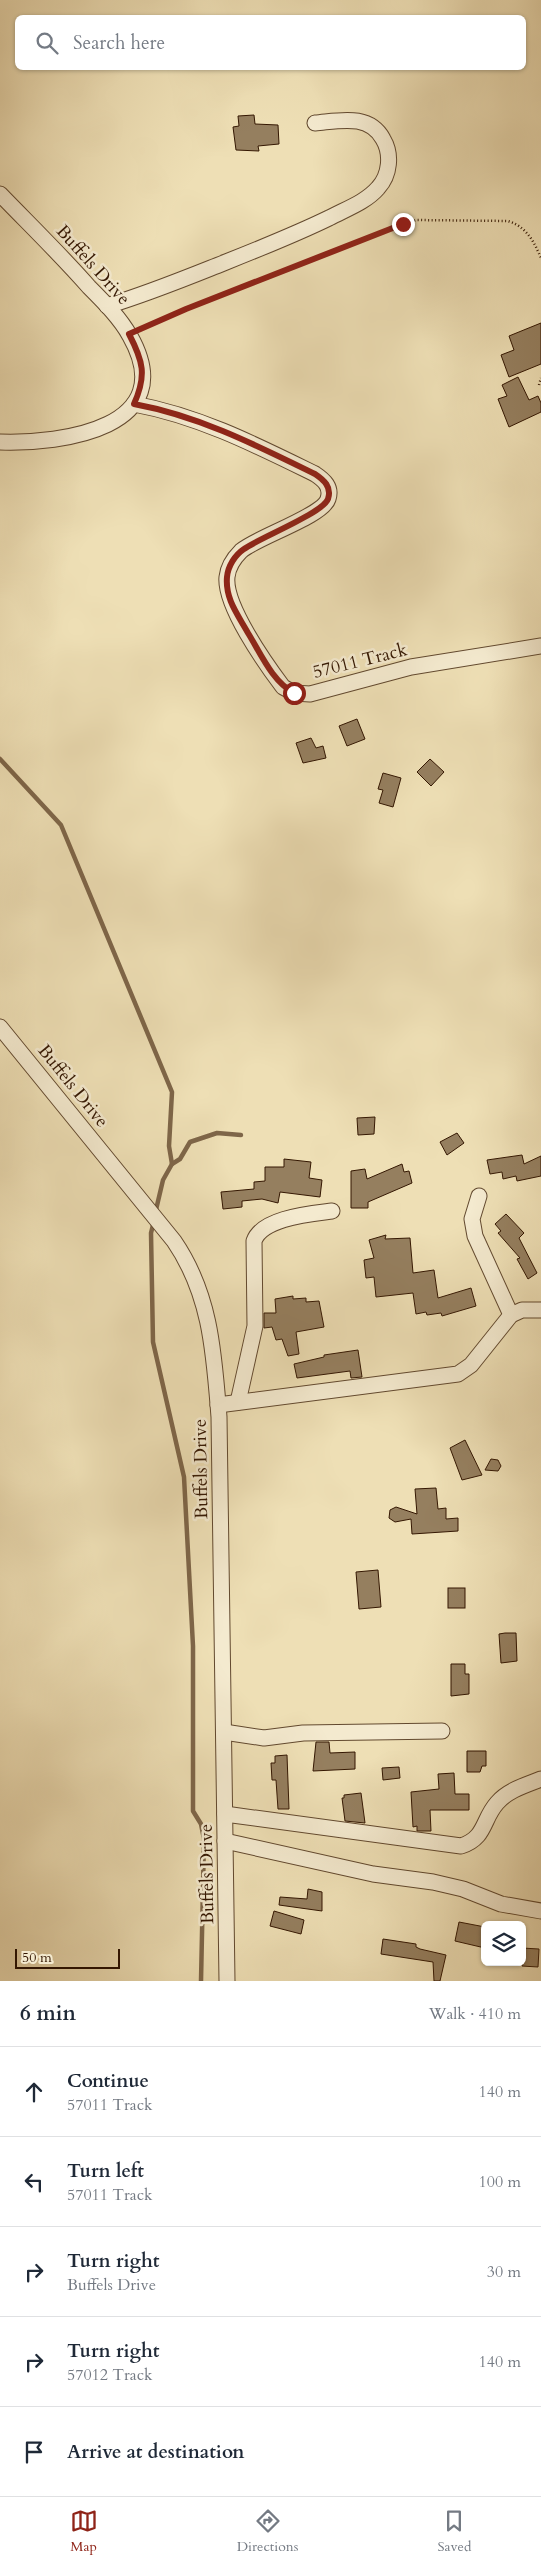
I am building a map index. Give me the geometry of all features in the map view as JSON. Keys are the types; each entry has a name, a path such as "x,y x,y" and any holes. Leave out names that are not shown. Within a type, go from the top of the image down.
{"street":[{"path":"107,306 152,292 284,240 364,200 378,189 385,178 388,164 388,147 381,134 370,124 355,120 314,123"},
{"name":"Buffels Drive","path":"0,194 107,306 129,334 142,367 142,385 134,404 120,419 97,430 59,440 0,442"},
{"name":"57011 Track","path":"134,404 164,409 206,423 315,474 326,482 329,491 328,500 317,511 242,549 232,560 227,576 227,594 234,609 283,687 294,693 310,694 410,667 541,646"},
{"name":"Buffels Drive","path":"0,1027 174,1241 188,1261 207,1312 214,1356 218,1405 227,1981"},
{"path":"479,1196 472,1219 475,1236 511,1315"},
{"path":"238,1402 255,1326 254,1241 257,1232 262,1228 294,1217 332,1210"},
{"path":"218,1405 458,1374 471,1365 511,1315 522,1310 541,1310"},
{"path":"224,1732 264,1738 320,1733 442,1731"},
{"path":"225,1814 461,1846 473,1843 490,1814 505,1796 541,1779"},
{"path":"225,1840 373,1874 433,1882 463,1889 501,1904 541,1911"}],"path":[{"path":"129,334 186,309 416,220 508,221 518,224 533,240 541,258"},
{"path":"539,385 541,378"}],"building":[{"path":"254,115 255,124 278,125 279,144 258,146 259,151 236,150 233,127 239,126 238,116"},
{"path":"541,323 541,364 509,377 501,355 514,350 509,336"},
{"path":"518,377 529,400 538,396 541,403 541,412 509,427 498,399 507,396 502,385"},
{"path":"357,719 365,739 347,746 339,726"},
{"path":"311,738 316,748 323,746 326,758 303,763 296,743"},
{"path":"430,759 444,772 431,786 417,772"},
{"path":"383,773 401,778 393,807 379,803 383,790 378,789"},
{"path":"375,1117 374,1134 358,1135 357,1118"},
{"path":"457,1133 464,1143 447,1155 440,1142"},
{"path":"522,1155 524,1164 541,1156 541,1176 517,1181 516,1176 503,1179 502,1172 490,1174 487,1160"},
{"path":"284,1159 311,1162 309,1178 322,1180 320,1197 280,1192 278,1203 262,1199 242,1201 242,1207 223,1209 221,1192 254,1189 254,1182 265,1181 265,1167 284,1167"},
{"path":"402,1164 404,1172 409,1171 412,1183 368,1202 368,1208 351,1208 351,1171 365,1169 367,1179"},
{"path":"506,1214 524,1233 519,1238 537,1273 528,1279 517,1259 520,1258 498,1233 501,1231 495,1224"},
{"path":"386,1235 385,1239 410,1238 413,1273 434,1270 438,1298 471,1288 476,1306 442,1316 441,1313 427,1315 426,1312 416,1314 413,1293 376,1297 374,1277 366,1278 364,1260 374,1258 369,1240"},
{"path":"293,1296 293,1299 306,1298 306,1302 319,1301 324,1327 296,1332 299,1354 288,1356 282,1339 276,1340 272,1327 264,1328 264,1313 276,1313 275,1299"},
{"path":"358,1350 362,1377 351,1378 350,1371 297,1378 294,1364 324,1357 324,1355"},
{"path":"465,1440 482,1475 462,1480 450,1448"},
{"path":"491,1459 498,1460 501,1466 498,1471 485,1470"},
{"path":"436,1488 438,1509 446,1508 446,1519 458,1518 458,1531 412,1534 411,1519 395,1522 389,1518 390,1510 396,1507 417,1514 415,1489"},
{"path":"378,1570 381,1607 359,1609 356,1572"},
{"path":"448,1588 465,1588 465,1608 448,1608"},
{"path":"516,1633 517,1661 501,1663 499,1634"},
{"path":"451,1664 465,1664 465,1674 469,1674 469,1694 451,1696"},
{"path":"316,1742 329,1742 330,1753 355,1752 355,1769 313,1771"},
{"path":"467,1751 486,1751 486,1766 482,1766 480,1772 467,1772"},
{"path":"287,1755 289,1809 278,1809 276,1780 272,1780 271,1763 275,1763 275,1756"},
{"path":"399,1767 400,1778 383,1780 382,1768"},
{"path":"454,1773 455,1794 469,1794 469,1810 430,1810 431,1831 417,1831 417,1826 413,1827 411,1792 439,1789 438,1774"},
{"path":"361,1793 365,1823 345,1821 342,1798 344,1798 344,1795"},
{"path":"308,1889 322,1892 322,1911 279,1905 280,1897 307,1899"},
{"path":"274,1911 304,1920 301,1934 270,1926"},
{"path":"459,1922 481,1926 481,1947 455,1941"},
{"path":"383,1939 416,1944 416,1947 420,1949 446,1955 440,1981 434,1981 433,1962 381,1954"},
{"path":"526,1948 539,1949 538,1967 522,1966 526,1966"}],"waterway":[{"path":"0,759 61,825 172,1092 169,1146 172,1164 163,1180 155,1214"},
{"path":"172,1164 180,1159 190,1142 217,1133 241,1135"},
{"path":"154,1221 151,1233 153,1342 184,1477 193,1646 193,1811 201,1824 204,1839 201,1981"}],"route":[{"path":"294,693 283,687 273,674 234,609 227,594 227,576 232,560 242,549 317,511 328,500 329,491 326,482 315,474 252,443 206,423 164,409 134,404 142,385 142,367 129,334 186,309 403,224"}]}
